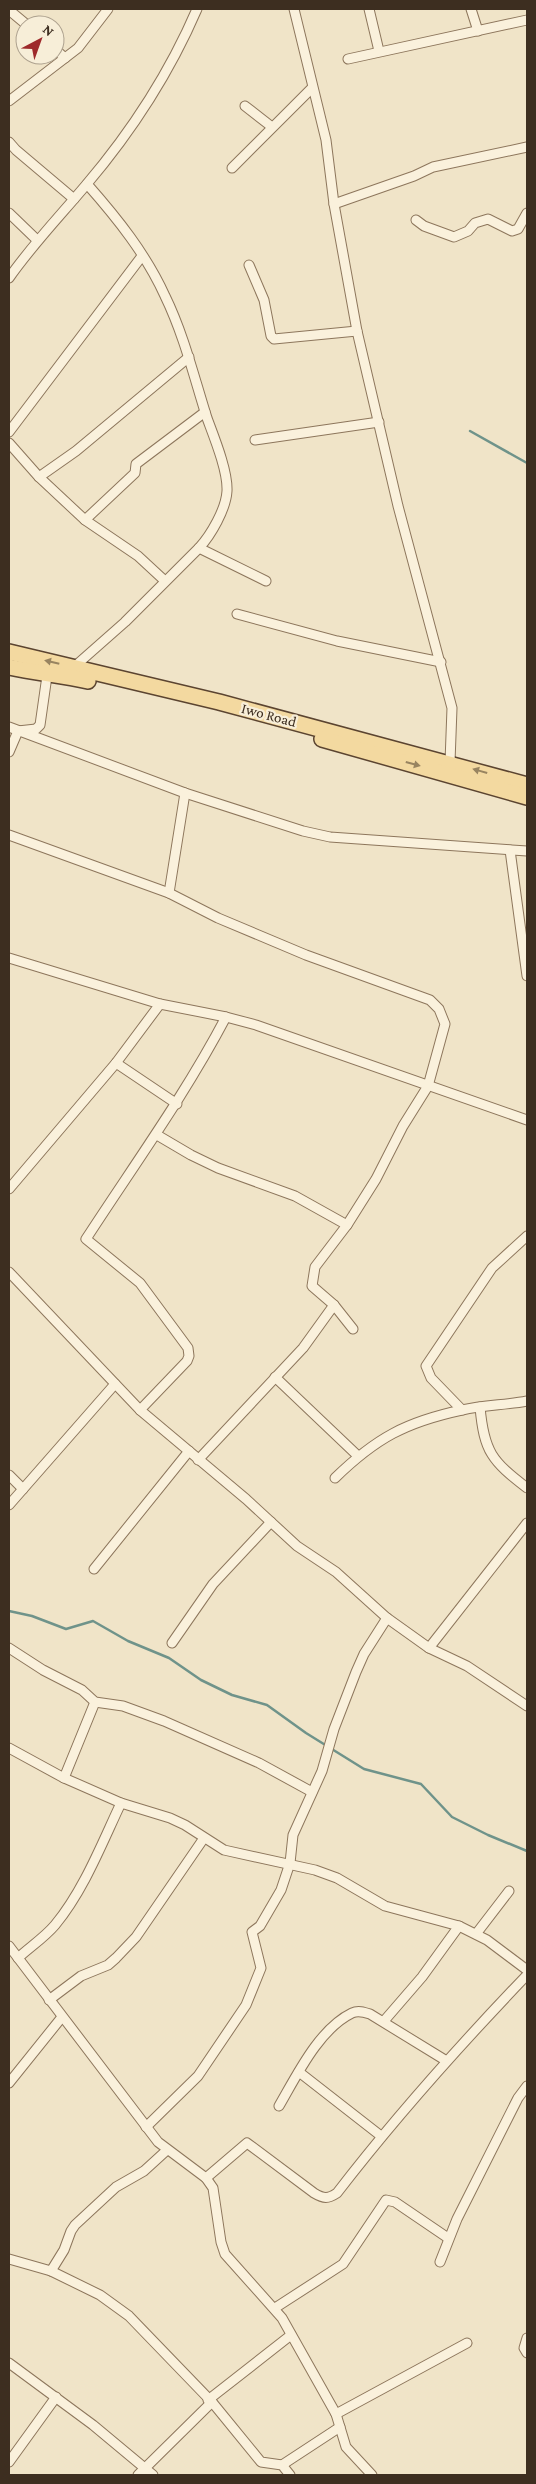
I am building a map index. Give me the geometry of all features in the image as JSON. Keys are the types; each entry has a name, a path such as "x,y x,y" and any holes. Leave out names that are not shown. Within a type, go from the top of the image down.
{"main road":[{"name":"Iwo Road","path":"9,652 74,667 218,707 527,797"},
{"name":"Iwo Road","path":"9,667 47,676 69,677 218,707 450,762 527,784"}],"street":[{"path":"65,57 78,48 108,9"},
{"path":"9,278 37,240 87,184 127,133 161,83 197,9"},
{"path":"294,9 312,88 321,114 334,204 357,330 398,506 452,708 450,762"},
{"path":"370,9 379,51"},
{"path":"471,9 478,31"},
{"path":"348,59 527,20"},
{"path":"9,101 55,65"},
{"path":"232,168 312,88"},
{"path":"245,106 272,127"},
{"path":"9,142 74,199"},
{"path":"334,204 414,176 433,167 527,147"},
{"path":"74,667 206,541 224,503 227,490 189,357 165,295 117,218 87,184"},
{"path":"9,213 37,240"},
{"path":"416,220 424,226 454,237 468,231 475,222 488,219 512,232 518,229 527,213"},
{"path":"9,432 142,256"},
{"path":"249,265 264,300 271,336 274,339 357,330"},
{"path":"38,478 76,451 189,357"},
{"path":"85,520 135,473 136,464 205,412"},
{"path":"255,440 379,422"},
{"path":"9,443 38,478 85,520 138,556 166,581"},
{"path":"199,548 266,581"},
{"path":"237,614 337,641 441,662"},
{"path":"13,729 36,729 40,725 47,676"},
{"path":"9,752 13,729"},
{"path":"13,729 185,794 303,831 330,836 527,850"},
{"path":"169,893 185,794"},
{"path":"9,836 169,893 218,918 306,954 430,1000 439,1009 445,1024 428,1086 402,1126 376,1179 347,1225 315,1267 312,1276 312,1286 334,1305 353,1329"},
{"path":"510,850 527,976"},
{"path":"9,958 160,1004 226,1016 256,1025 527,1120"},
{"path":"9,1189 116,1063 160,1004"},
{"path":"140,1410 187,1361 189,1356 188,1348 140,1283 86,1239 157,1135 200,1066 226,1016"},
{"path":"116,1063 176,1104"},
{"path":"157,1135 218,1168 295,1196 347,1225"},
{"path":"462,1410 431,1378 426,1366 492,1268 527,1236"},
{"path":"9,1272 140,1410 301,1550 343,1578 387,1618 428,1648 467,1666 526,1703"},
{"path":"198,1460 303,1348 334,1305"},
{"path":"275,1377 358,1456"},
{"path":"9,1505 115,1384"},
{"path":"335,1478 378,1440 403,1427 462,1410 527,1401"},
{"path":"480,1408 482,1437 494,1458 505,1471 527,1488"},
{"path":"94,1569 189,1451"},
{"path":"9,1476 22,1490"},
{"path":"172,1644 213,1584 271,1522"},
{"path":"428,1648 527,1523"},
{"path":"146,2127 198,2076 246,2005 261,1968 252,1932 260,1926 281,1890 290,1864 294,1835 326,1762 334,1730 364,1654 387,1618"},
{"path":"9,1648 43,1670 82,1690 95,1702 123,1706 164,1721 258,1763 312,1792"},
{"path":"64,1778 95,1702"},
{"path":"9,1748 64,1778 121,1803 185,1824 204,1838 235,1854 290,1864 337,1878 385,1906 459,1926 511,1955 527,1970"},
{"path":"14,1955 54,1926 65,1911 93,1862 121,1803"},
{"path":"49,2000 81,1976 108,1965 116,1958 136,1937 204,1838"},
{"path":"476,1934 509,1891"},
{"path":"384,2021 422,1976 459,1926"},
{"path":"9,1946 146,2127 167,2150 206,2178 213,2188 217,2200 221,2242 225,2254 274,2308 336,2414 346,2447 372,2475"},
{"path":"206,2178 247,2143 322,2198 329,2198 337,2193 381,2136 445,2060 527,1974"},
{"path":"279,2106 322,2036 352,2012 360,2011 384,2021 445,2060"},
{"path":"9,2083 62,2017"},
{"path":"299,2072 381,2136"},
{"path":"440,2262 448,2238 518,2098 527,2086"},
{"path":"51,2271 64,2250 75,2225 116,2187 144,2172 167,2150"},
{"path":"274,2308 343,2264 386,2200 395,2202 448,2238"},
{"path":"9,2259 51,2271 100,2295 130,2316 210,2401 261,2462 282,2465 340,2428"},
{"path":"138,2475 210,2401 291,2335"},
{"path":"527,2338 524,2348 527,2353"},
{"path":"336,2414 467,2343"},
{"path":"9,2364 56,2397 153,2475"},
{"path":"9,2462 56,2397"},
{"path":"282,2465 290,2475"}],"waterway":[{"path":"470,431 527,463"},
{"path":"9,1611 32,1616 66,1629 93,1621 128,1641 169,1658 201,1680 232,1695 267,1705 306,1733 364,1769 421,1784 452,1817 488,1835 527,1851"}]}
